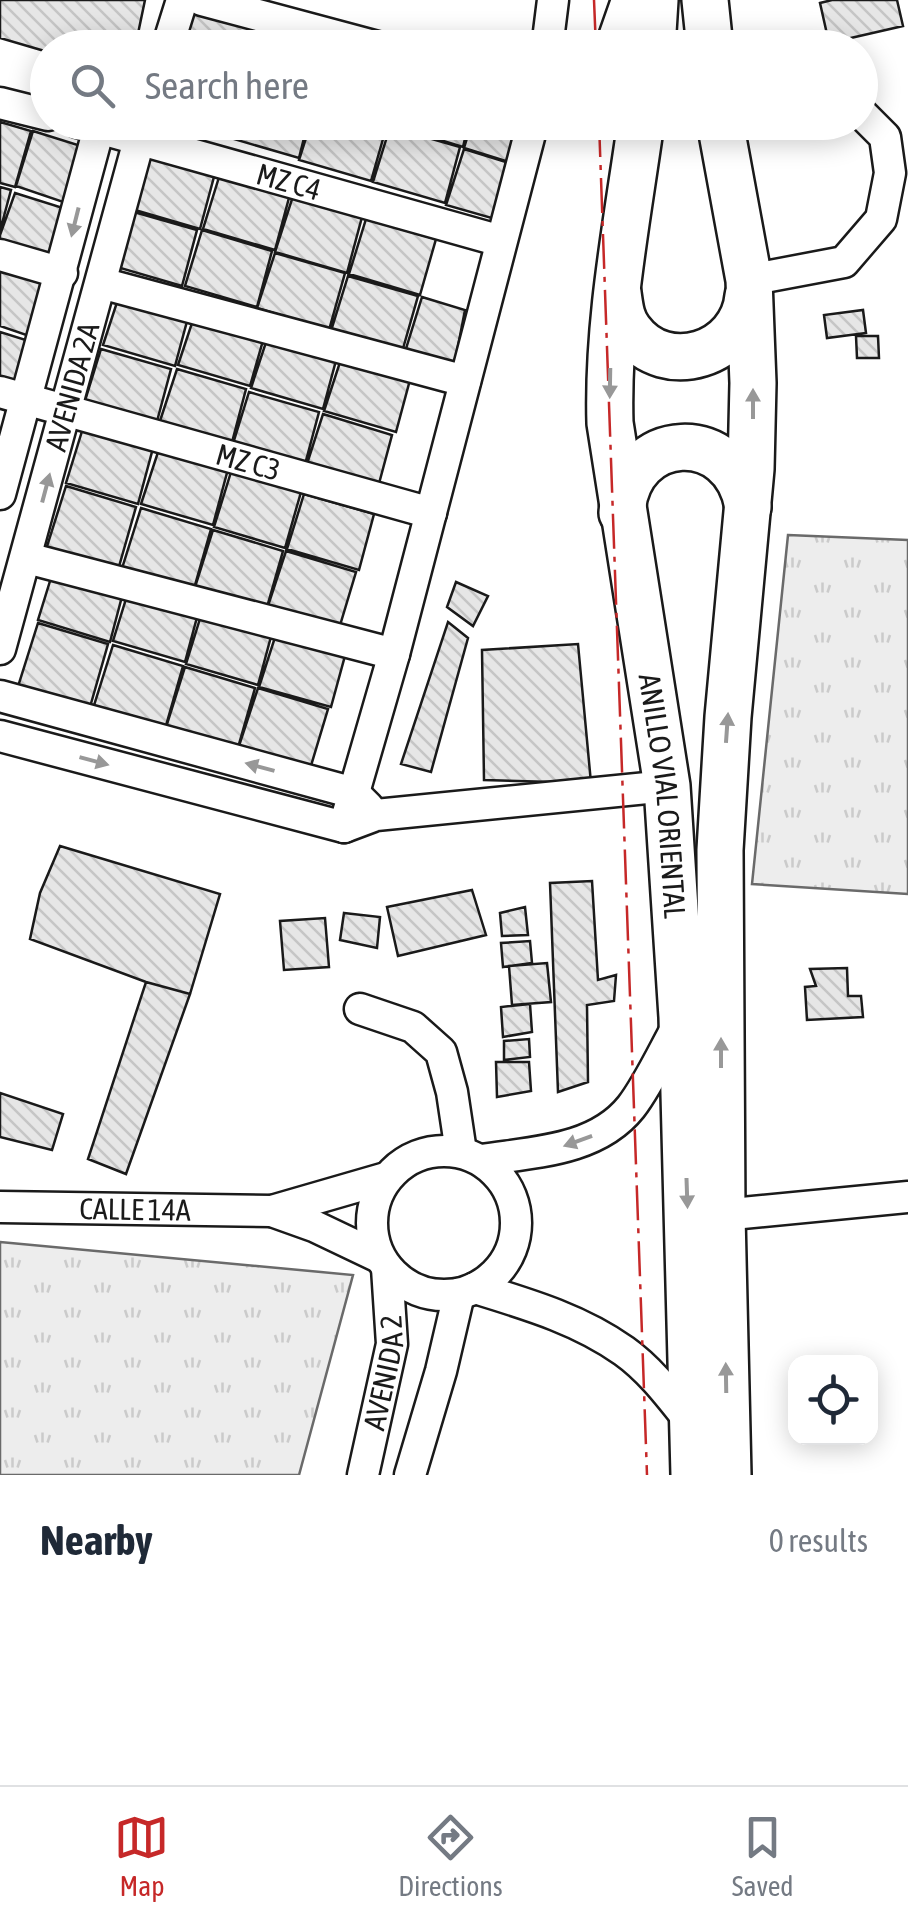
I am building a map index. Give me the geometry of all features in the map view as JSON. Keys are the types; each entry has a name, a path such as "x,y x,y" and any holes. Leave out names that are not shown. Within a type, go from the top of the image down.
{"highway":[{"path":"653,30 654,0"},
{"path":"704,0 708,30"},
{"name":"ANILLO VIAL ORIENTAL","path":"638,140 617,286 610,410 622,514 667,786 682,1017 694,1475"},
{"name":"ANILLO VIAL ORIENTAL","path":"723,140 749,280 753,412 720,850 728,1475"},
{"path":"617,286 622,317 630,332 655,351 686,357 702,355 730,339 746,312 749,280"},
{"path":"622,514 626,486 643,463 682,447 710,452 722,459 740,480 748,507"}],"street":[{"path":"173,30 182,0"},
{"path":"202,0 314,30"},
{"path":"549,30 552,0"},
{"path":"616,30 627,0"},
{"path":"0,104 30,111"},
{"path":"749,280 844,262 881,218 890,174 884,137 878,131"},
{"name":"AVENIDA 2A","path":"0,494 14,396 62,273 85,140"},
{"name":"AVENIDA 2A","path":"0,649 140,140"},
{"name":"MZ C4","path":"171,140 501,242"},
{"path":"344,827 432,513 528,140"},
{"path":"0,255 62,273"},
{"path":"102,283 465,382"},
{"name":"MZ C3","path":"14,396 432,513"},
{"path":"28,558 394,654"},
{"path":"0,696 354,793 376,815"},
{"path":"0,736 344,827 376,815 667,786"},
{"path":"360,1009 412,1028 441,1052 471,1156 497,1173 510,1192 516,1236 508,1258 494,1276 467,1291 439,1295 402,1282 383,1263 372,1237 372,1216 386,1178 420,1154 440,1150 471,1156 566,1147 604,1132 631,1107 682,1017"},
{"name":"CALLE 14A","path":"272,1212 386,1178"},
{"path":"722,1215 908,1197"},
{"name":"CALLE 14A","path":"0,1207 272,1212 314,1226 383,1263"},
{"name":"AVENIDA 2","path":"363,1475 392,1344 383,1263"},
{"path":"467,1291 543,1309 586,1328 626,1352 656,1379 693,1424"},
{"name":"AVENIDA 2","path":"410,1475 467,1291"}],"green space":[{"path":"788,535 908,540 908,894 752,884"},
{"path":"0,1242 353,1275 299,1475 0,1475"}],"building":[{"path":"0,0 145,0 139,30 30,30 30,47 0,38"},
{"path":"897,0 903,26 878,32 826,30 820,3"},
{"path":"187,4 257,25 256,30 179,30"},
{"path":"0,122 30,131 30,134 15,187 0,183"},
{"path":"30,140 62,140 81,146 66,203 16,186"},
{"path":"237,140 304,140 299,158"},
{"path":"305,140 383,140 371,181 299,160"},
{"path":"386,140 436,140 460,147 445,203 373,182"},
{"path":"440,140 465,140 463,147"},
{"path":"466,140 516,140 512,163 464,148"},
{"path":"464,149 506,162 495,219 446,205"},
{"path":"145,153 215,173 200,229 128,208"},
{"path":"220,174 290,194 275,250 203,229"},
{"path":"0,187 11,190 0,231"},
{"path":"15,193 63,208 48,258 0,247 0,235"},
{"path":"293,196 362,217 347,273 275,252"},
{"path":"127,210 197,230 182,286 110,265"},
{"path":"366,219 436,239 420,295 349,274"},
{"path":"202,230 272,251 257,307 185,286"},
{"path":"275,253 345,273 329,330 257,308"},
{"path":"0,266 47,280 32,337 0,326"},
{"path":"348,276 418,296 402,352 331,331"},
{"path":"121,290 190,310 175,366 103,345"},
{"path":"422,297 465,310 454,367 405,352"},
{"path":"863,310 866,333 827,338 824,315"},
{"path":"196,311 266,330 250,386 178,365"},
{"path":"0,332 29,341 14,391 0,388"},
{"path":"269,333 338,353 323,409 251,388"},
{"path":"856,336 878,336 879,358 857,358"},
{"path":"101,349 171,369 156,425 84,404"},
{"path":"342,356 411,376 396,432 324,411"},
{"path":"177,369 246,389 231,446 159,424"},
{"path":"249,392 319,412 304,468 232,447"},
{"path":"323,414 392,435 377,491 305,470"},
{"path":"83,428 153,448 138,504 66,483"},
{"path":"159,449 228,469 213,525 141,504"},
{"path":"231,472 301,492 285,548 214,527"},
{"path":"66,486 136,507 116,577 44,556"},
{"path":"304,494 374,514 359,570 287,549"},
{"path":"141,508 211,529 191,599 119,578"},
{"path":"213,530 283,551 263,621 191,600"},
{"path":"286,551 356,572 335,642 263,621"},
{"path":"55,565 125,585 110,642 38,620"},
{"path":"456,582 488,596 473,626 447,607"},
{"path":"130,586 200,606 185,662 113,641"},
{"path":"203,609 273,629 258,685 186,664"},
{"path":"448,622 468,638 431,772 401,764"},
{"path":"38,623 108,644 88,714 16,693"},
{"path":"277,631 346,652 331,707 259,687"},
{"path":"578,644 591,783 484,780 482,650"},
{"path":"113,645 183,666 163,736 91,715"},
{"path":"185,667 255,688 235,758 163,737"},
{"path":"258,688 328,709 307,779 235,758"},
{"path":"60,846 220,894 190,994 30,939 40,893"},
{"path":"592,881 598,980 616,975 614,1001 587,1005 588,1082 558,1092 550,883"},
{"path":"472,890 486,935 398,956 387,907"},
{"path":"525,907 528,935 502,936 500,913"},
{"path":"344,913 380,917 377,948 340,940"},
{"path":"325,918 329,967 284,970 280,921"},
{"path":"530,941 532,963 503,967 501,943"},
{"path":"547,963 551,1002 512,1005 509,966"},
{"path":"847,968 848,996 861,996 863,1017 807,1020 805,987 816,986 810,969"},
{"path":"146,982 190,994 126,1174 88,1159"},
{"path":"530,1004 532,1032 503,1037 501,1007"},
{"path":"529,1039 530,1057 504,1060 504,1041"},
{"path":"496,1062 529,1062 531,1091 497,1097"},
{"path":"0,1093 63,1114 52,1150 0,1137"}],"power":[{"path":"594,0 595,30"},
{"path":"600,140 647,1475"}]}
